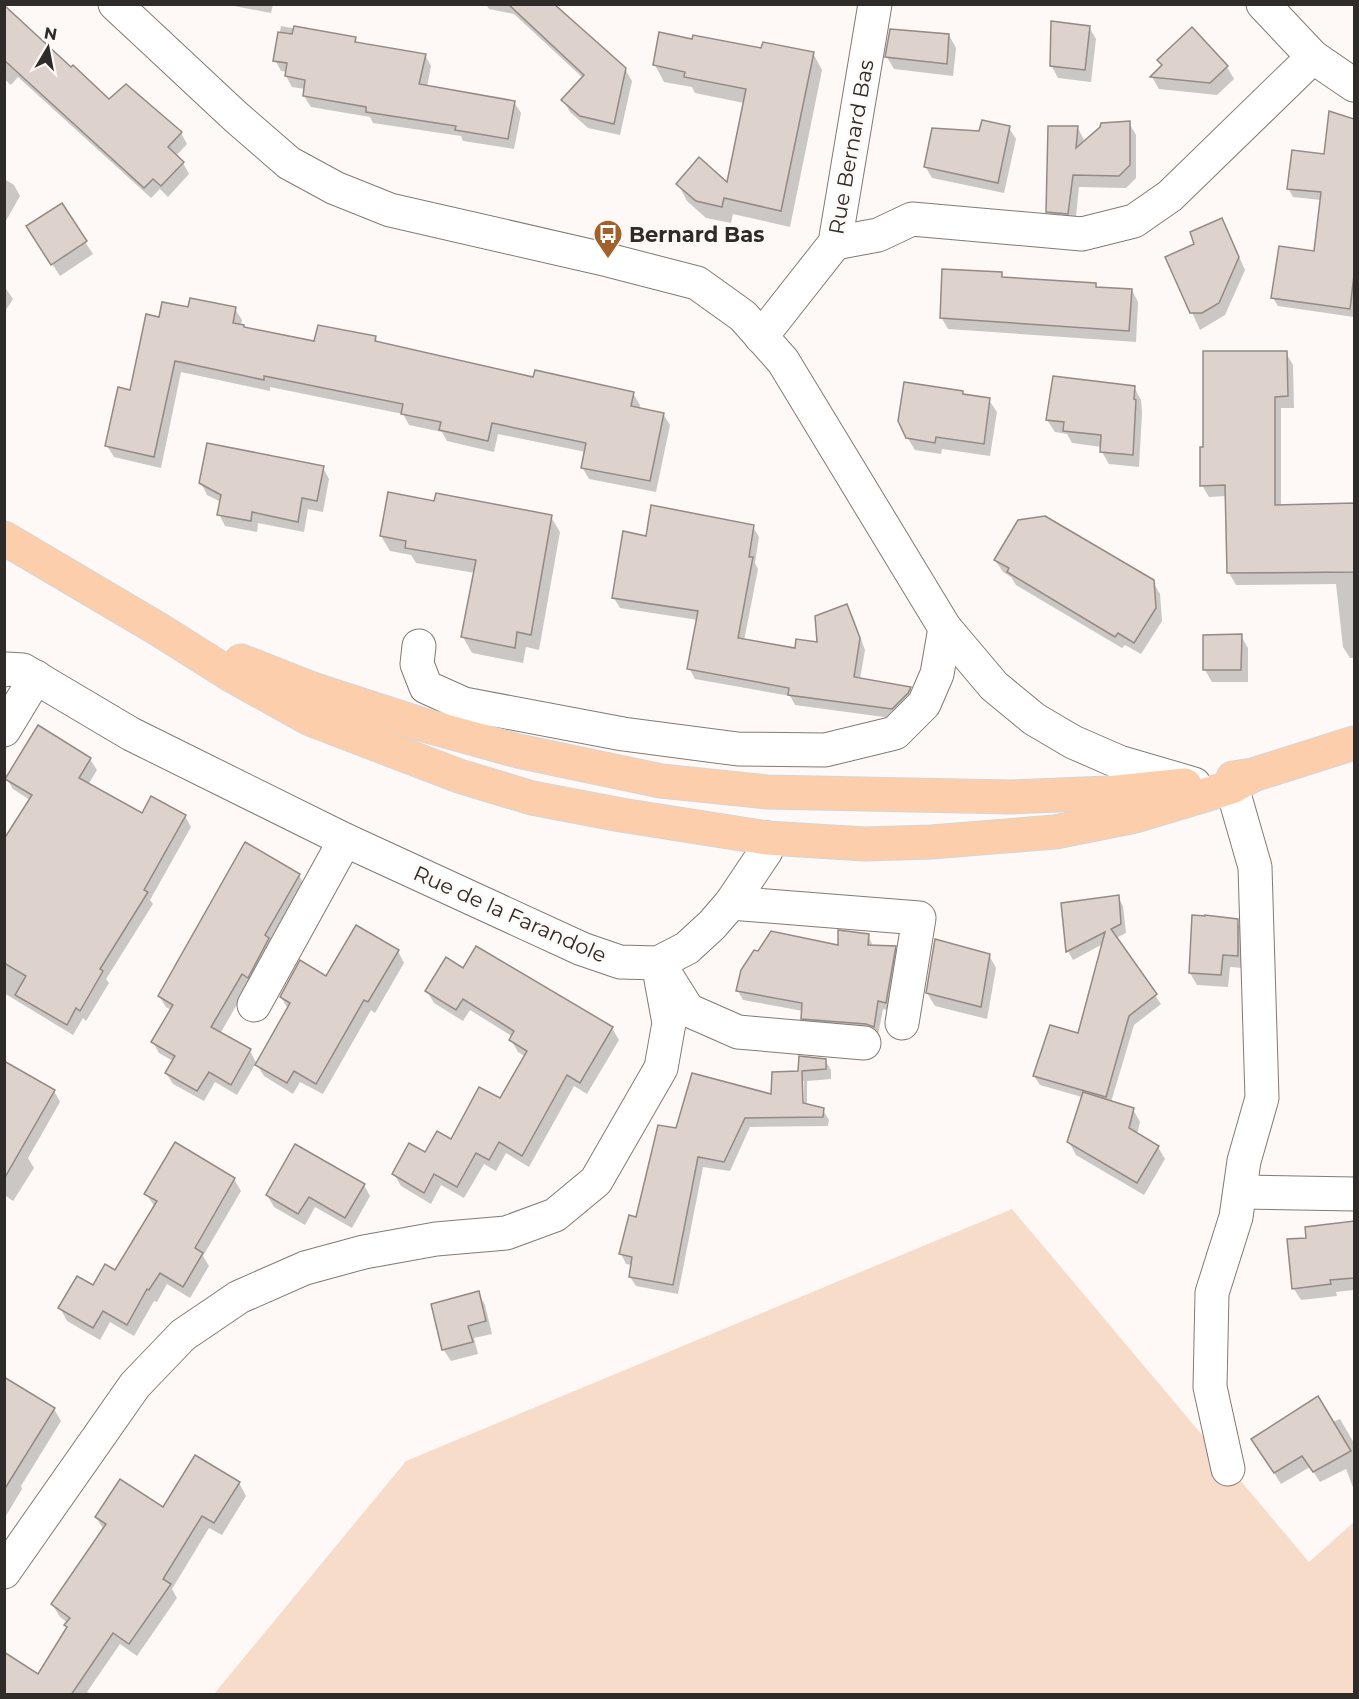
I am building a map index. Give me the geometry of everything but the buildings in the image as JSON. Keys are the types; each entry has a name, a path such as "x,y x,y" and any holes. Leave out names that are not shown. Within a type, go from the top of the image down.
{"main road":[{"path":"4,538 231,675 310,719 459,776 532,798 767,838 865,844 931,842 1055,831 1135,816 1354,743"},
{"path":"158,629 315,690 420,724 518,751 661,781 767,792 1010,797 1108,793 1242,781"}],"street":[{"path":"115,4 289,163 335,188 390,210 697,283 744,316 783,361 945,628 994,686 1034,719 1073,742 1119,762 1194,784"},
{"name":"Rue Bernard Bas","path":"761,336 835,243 875,4"},
{"path":"1263,4 1313,57 1354,85"},
{"path":"835,243 878,235 912,219 1082,234 1134,221 1170,196 1313,57"},
{"path":"419,646 417,664 426,687 464,704 623,734 738,749 825,750 895,733 924,704 936,674 945,628"},
{"name":"Rue de la Farandole","path":"4,730 13,671 131,734 345,840 582,949 620,962 658,963"},
{"path":"1227,1470 1210,1387 1212,1293 1236,1217 1244,1161 1262,1098 1255,867 1242,781"},
{"path":"658,963 687,948 732,903 766,851 767,838"},
{"path":"255,1005 345,840"},
{"path":"732,903 919,918 902,1023"},
{"path":"658,963 688,1010 738,1032 864,1043"},
{"path":"4,1572 135,1385 183,1335 239,1297 304,1268 364,1252 436,1239 506,1233 555,1215 596,1181 661,1068 669,1023 658,963"},
{"path":"1239,1192 1354,1194"}],"shaded area":[{"path":"1012,1209 1309,1562 1354,1522 1354,1694 214,1694 406,1461"}],"place":[{"name":"Bernard Bas","path":"608,260"}]}
